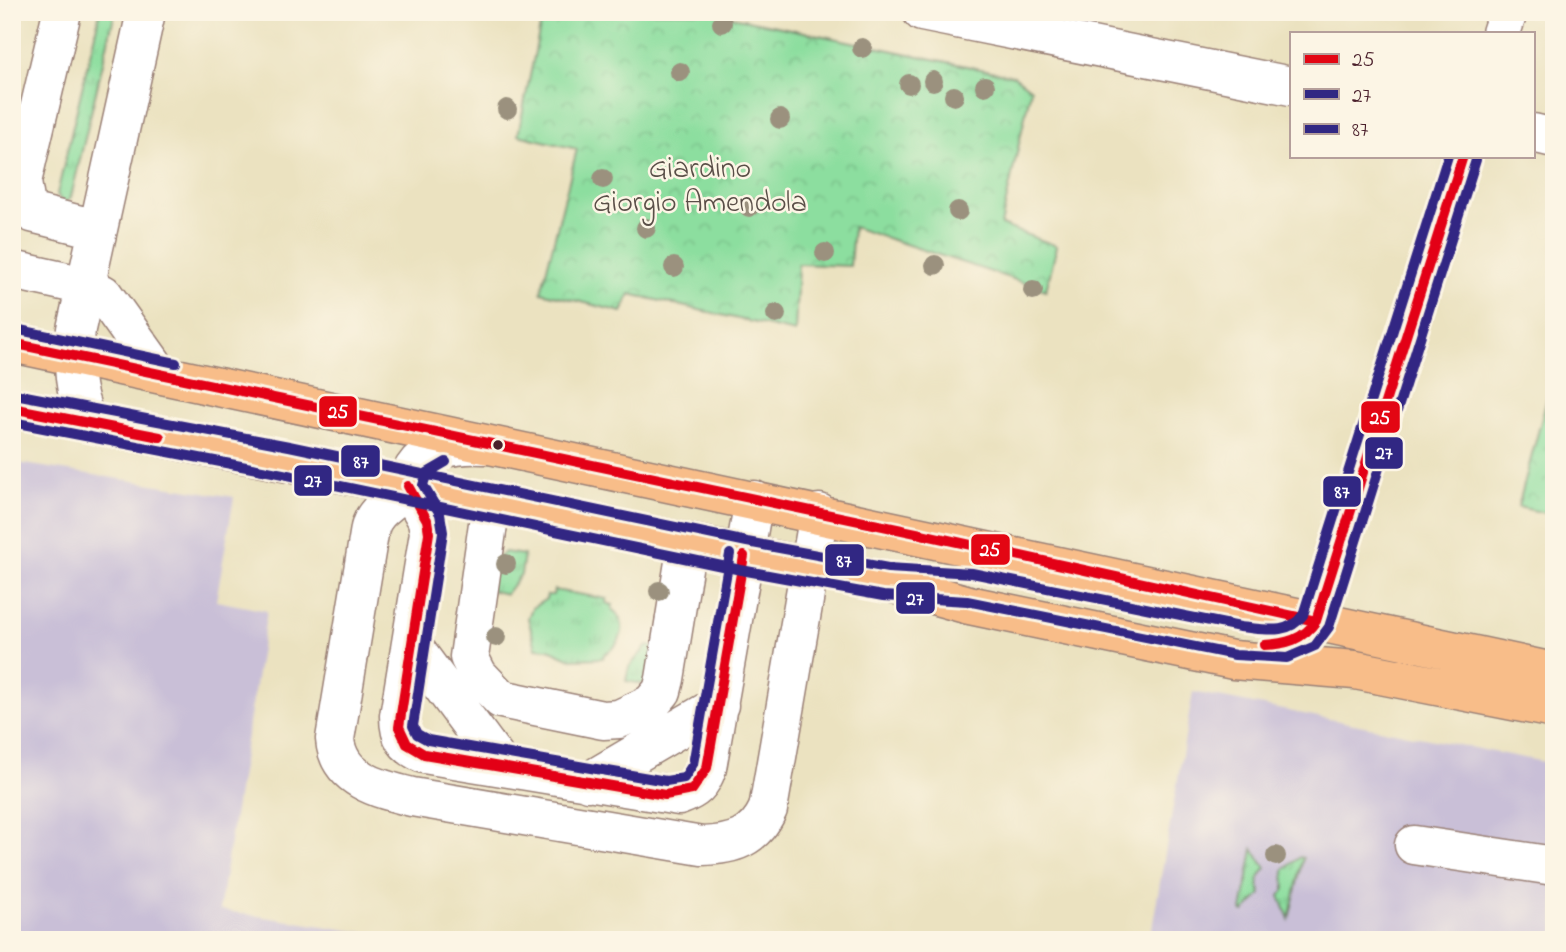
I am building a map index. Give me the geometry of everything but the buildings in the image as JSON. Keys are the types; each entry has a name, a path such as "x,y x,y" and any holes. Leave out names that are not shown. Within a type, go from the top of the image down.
{"main road":[{"path":"12,343 1554,671"},
{"path":"12,408 744,556 886,582 969,605 1233,660 1355,670 1554,709"},
{"path":"886,582 970,587 1259,645 1295,642 1306,635 1316,621"}],"street":[{"path":"62,12 17,190 32,213 96,229"},
{"path":"88,423 77,394 73,356 96,229 146,12"},
{"path":"922,12 1290,86"},
{"path":"1502,32 1508,12"},
{"path":"1534,133 1554,138"},
{"path":"1316,621 1462,158"},
{"path":"12,270 85,286 110,299 160,374"},
{"path":"497,446 461,446 432,453 416,464 408,486 375,515 335,739 336,752 349,772 369,784 412,797 702,846 732,844 745,839 761,824 768,809 819,513"},
{"path":"408,486 427,520 429,533 399,716 401,738 410,748 424,754 679,796 691,792 702,782 707,768 754,500"},
{"path":"491,503 469,657 478,675 495,694 512,703 612,721 651,704 662,691 665,679 687,544"},
{"path":"411,644 502,767"},
{"path":"588,782 719,705"},
{"path":"1414,845 1554,866"}],"shaded area":[{"path":"12,462 234,497 216,601 267,611 219,910 412,940 12,940"},
{"path":"1193,692 1554,764 1554,940 1150,940"}],"green space":[{"path":"100,12 115,12 71,197 67,202 61,201 57,194"},
{"name":"Giardino Giorgio Amendola","path":"543,12 709,12 1014,76 1031,89 1001,225 1057,246 1046,290 853,227 850,266 798,264 795,332 630,294 622,312 541,292 577,149 518,135"},
{"path":"1554,373 1554,515 1518,507"},
{"path":"505,552 524,555 521,574 506,594 489,590 494,560"},
{"path":"554,590 607,599 606,603 613,605 612,609 621,621 622,634 603,658 571,659 549,649 536,648 528,618 532,608 546,599 547,595 553,595"},
{"path":"647,646 662,648 654,686 626,681 629,667"},
{"path":"1253,849 1266,868 1259,880 1261,894 1244,912 1242,911"},
{"path":"1300,857 1303,858 1289,919 1280,896 1285,889 1284,870"}],"transit line":[{"name":"87","path":"15,394 289,446 747,542 888,568 972,573 1240,627 1283,629 1297,622 1303,615 1447,158"},
{"name":"25","path":"1264,645 1280,644 1300,637 1316,621 1462,158"},
{"name":"27","path":"12,422 283,474 741,570 883,596 967,601 1235,655 1287,658 1315,646 1329,627 1476,160"},
{"name":"87","path":"15,329 176,363"},
{"name":"25","path":"12,343 921,534 1316,621"},
{"name":"25","path":"12,408 160,437"},
{"name":"87","path":"446,462 427,473 423,485 440,514 443,532 413,726 417,734 428,740 666,781 684,778 693,764 730,554"},
{"name":"25","path":"408,486 427,520 429,533 399,727 407,744 424,754 665,795 692,790 707,768 744,556"}]}
